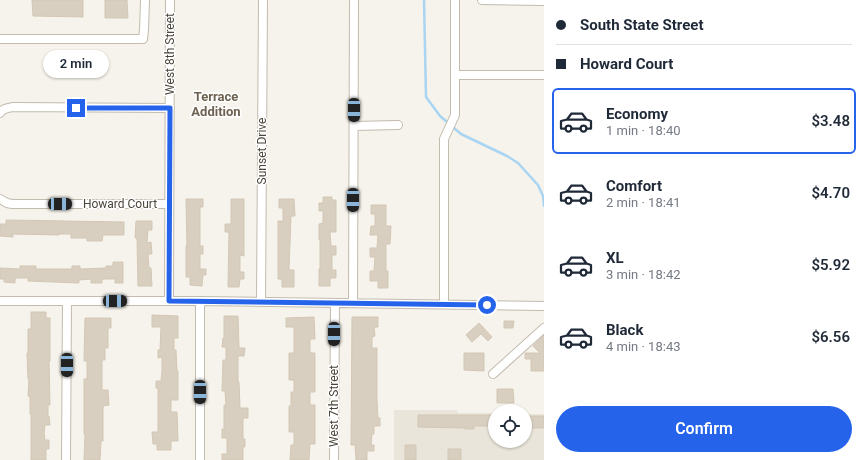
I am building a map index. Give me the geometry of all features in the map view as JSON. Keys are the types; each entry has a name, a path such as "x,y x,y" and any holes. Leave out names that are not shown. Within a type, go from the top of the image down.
{"street":[{"path":"0,39 143,39 145,0"},
{"name":"West 8th Street","path":"169,301 170,0"},
{"name":"Sunset Drive","path":"261,302 262,0"},
{"path":"353,303 354,0"},
{"path":"444,304 444,139 455,115 455,0"},
{"path":"482,0 544,1"},
{"path":"455,75 544,75"},
{"path":"0,113 1,111 13,107 170,108"},
{"path":"354,126 398,125"},
{"name":"Howard Court","path":"0,199 12,204 169,204"},
{"path":"0,301 200,301 544,306"},
{"path":"66,460 67,301"},
{"path":"200,301 200,460"},
{"name":"West 7th Street","path":"334,460 335,303"},
{"path":"493,374 544,328"}],"shaded area":[{"path":"394,410 457,410 458,413 488,413 488,448 532,448 532,414 544,414 544,460 394,460"}],"building":[{"path":"32,0 83,0 83,17 33,16"},
{"path":"105,0 127,0 128,18 105,18"},
{"path":"323,197 332,197 332,200 336,200 336,232 330,232 331,246 336,246 336,255 332,255 332,270 336,270 336,278 330,278 330,286 319,286 319,224 323,223 323,211 319,211 319,203 323,203"},
{"path":"186,199 203,199 203,207 200,207 200,246 203,246 203,254 200,254 200,269 206,269 206,275 203,275 202,286 190,285 190,277 186,277"},
{"path":"231,199 244,199 244,256 240,255 240,272 244,272 244,279 240,279 239,287 228,287 229,232 225,232 225,224 231,224"},
{"path":"279,199 294,199 295,216 291,216 289,270 294,270 294,287 282,287 282,279 278,279 278,221 283,221 283,208 279,208"},
{"path":"371,205 386,205 386,226 391,226 390,244 386,244 386,271 388,271 388,288 378,288 378,281 370,281 370,271 374,271 375,257 370,257 370,248 377,248 378,235 370,235 371,226 375,226 375,214 371,214"},
{"path":"6,220 124,222 124,235 103,235 102,241 87,241 87,238 71,238 71,234 13,234 13,237 0,236 0,224 6,224"},
{"path":"136,221 152,221 152,230 148,230 147,243 151,242 152,254 148,254 149,268 151,268 152,286 138,286 137,238 135,238"},
{"path":"113,262 123,262 123,283 115,283 115,279 102,279 102,283 91,283 91,279 79,280 79,283 28,281 28,278 15,278 15,283 4,282 4,279 0,279 0,268 20,269 20,266 36,266 36,269 72,269 72,266 80,266 80,269 106,268 106,266 113,266"},
{"path":"31,312 46,312 46,318 50,318 50,405 48,405 48,416 50,425 45,425 44,433 45,440 49,440 49,449 46,449 46,460 31,460 31,414 30,397 28,396 29,379 27,353 28,329 31,329"},
{"path":"152,315 178,316 178,338 174,338 174,350 176,350 178,371 178,400 171,400 171,412 177,412 178,441 171,441 171,450 157,450 157,444 153,444 152,432 158,432 158,388 156,388 156,381 161,381 162,357 158,358 158,350 160,350 161,327 152,327"},
{"path":"224,316 238,316 239,348 245,348 244,356 238,356 240,408 248,408 248,418 243,418 243,439 245,439 245,447 243,447 243,460 222,460 222,454 227,454 227,438 222,438 222,429 224,429 224,405 226,405 225,391 222,391 223,360 226,360 226,347 222,347 224,338"},
{"path":"314,317 315,339 310,339 310,353 315,353 315,392 310,392 310,405 315,405 315,444 310,444 309,460 290,460 291,445 294,445 294,432 289,432 289,406 291,406 291,392 294,392 294,380 289,380 289,353 294,353 294,327 286,327 286,318"},
{"path":"352,317 378,317 378,327 374,327 375,336 372,337 372,348 377,348 377,401 380,426 374,426 374,434 372,434 371,445 374,445 374,451 367,451 367,460 356,460 355,445 351,445"},
{"path":"85,318 111,318 111,328 108,328 108,348 105,348 105,360 102,360 102,390 108,390 109,405 103,406 103,441 101,441 100,460 84,460 84,379 87,379 87,361 84,361"},
{"path":"504,321 514,321 513,328 504,328"},
{"path":"479,323 492,337 488,341 481,334 472,342 466,335"},
{"path":"544,335 544,371 531,371 531,359 525,359 525,353 540,353 533,346"},
{"path":"464,353 484,353 484,371 464,370"},
{"path":"497,389 513,389 514,403 497,403"},
{"path":"418,415 488,415 488,426 474,426 474,429 418,427"},
{"path":"532,416 544,416 544,428 532,428"},
{"path":"405,445 416,445 416,460 405,460"},
{"path":"448,449 461,449 461,460 448,460"}],"waterway":[{"path":"424,0 426,97 440,116 461,134 507,156 518,163 538,185 543,196 544,206"}],"district":[{"name":"Terrace Addition","path":"216,104"}],"route":[{"path":"76,108 170,108 169,301 487,305"}]}
